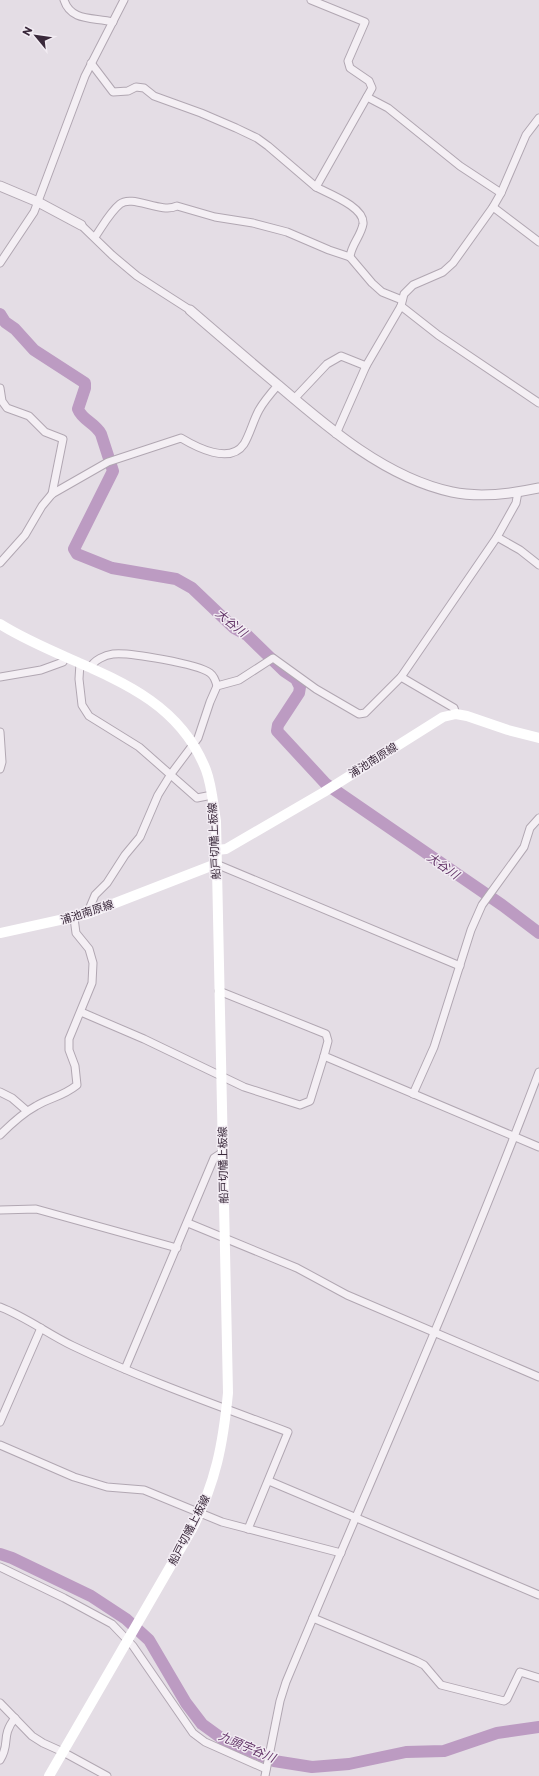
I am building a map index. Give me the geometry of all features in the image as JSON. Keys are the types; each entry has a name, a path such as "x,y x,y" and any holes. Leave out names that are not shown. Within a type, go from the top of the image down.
{"main road":[{"name":"船戸切幡上板線","path":"0,624 135,689 166,712 194,746 206,771 216,821 228,1392 224,1433 216,1471 200,1513 49,1776"},
{"path":"456,714 539,738"},
{"name":"浦池南原線","path":"217,850 226,849 324,792 334,784 443,717 456,714"},
{"name":"浦池南原線","path":"0,933 87,914 216,864"}],"street":[{"path":"64,0 66,8 80,17 113,22"},
{"path":"0,263 34,212 91,63 124,0"},
{"path":"311,0 365,22 348,61 350,68 369,81 372,88 316,187"},
{"path":"91,63 113,92 128,92 136,87 144,88 154,96 201,113 236,128 268,146 316,187 355,208 362,216 363,225 350,257"},
{"path":"367,97 388,108 460,166 501,193"},
{"path":"336,434 366,366 402,303 404,294 413,285 442,272 452,263 493,207 501,193 526,135 539,118"},
{"path":"0,186 38,202 81,225 112,255 137,276 190,310 336,434 363,452 431,486 453,492 474,495 518,492 539,488"},
{"path":"95,237 120,204 127,200 171,210 178,206 215,217 253,223 286,232 328,250 350,257 382,292 402,303 438,335 539,403"},
{"path":"493,207 539,242"},
{"path":"294,399 327,364 341,356 366,366"},
{"path":"0,563 25,535 42,506 52,494 109,461 181,438 206,450 223,453 235,452 243,446 260,410 278,385"},
{"path":"0,388 2,401 7,408 29,416 45,432 63,439 52,494"},
{"path":"217,686 240,680 273,658 316,689 360,714 364,713 401,677 497,536 516,503 518,492"},
{"path":"497,536 520,550 539,565"},
{"path":"87,914 94,895 107,883 125,854 140,837 158,795 171,774 194,746 217,686 212,674 201,668 164,659 114,654 104,657 92,664 90,668"},
{"path":"0,677 42,670 63,662 66,657"},
{"path":"80,663 78,668 82,705 89,716 138,747 198,798 212,795"},
{"path":"401,677 454,708 456,714"},
{"path":"0,732 2,762 0,769"},
{"path":"413,1094 434,1047 470,930 487,899 494,892 524,847 530,828 539,818"},
{"path":"216,864 460,966"},
{"path":"0,1135 27,1111 38,1104 66,1094 77,1084 75,1066 69,1050 69,1039 92,983 93,963 89,949 76,933 74,918"},
{"path":"81,1012 144,1039 244,1087 300,1105 310,1101 328,1040 326,1034 219,991"},
{"path":"324,1056 539,1147"},
{"path":"0,1567 104,1618 112,1624 128,1638 176,1706 193,1733 205,1742 266,1770 280,1701 313,1618 515,1136 539,1072"},
{"path":"0,1092 12,1098 27,1111"},
{"path":"125,1369 188,1223 214,1158 223,1152"},
{"path":"0,1210 20,1208 36,1209 177,1248"},
{"path":"188,1223 297,1268 347,1295 539,1377"},
{"path":"0,1307 72,1345 125,1369 288,1432 248,1529"},
{"path":"0,1422 41,1328"},
{"path":"0,1445 74,1477 107,1487 144,1490 200,1513 248,1529 341,1552"},
{"path":"269,1481 539,1595"},
{"path":"313,1618 416,1660 424,1665 441,1685 504,1701 507,1700 520,1672 539,1678"},
{"path":"0,1703 32,1736 107,1776"},
{"path":"0,1760 5,1749 3,1740 5,1731 15,1718"}],"waterway":[{"name":"大谷川","path":"0,314 5,322 15,329 34,350 85,383 85,388 78,409 82,416 101,434 113,471 74,549 77,554 112,568 176,579 192,588 234,628 247,635 284,671 296,679 300,687 299,693 278,725 277,731 326,784 502,905 539,933"},
{"name":"九頭宇谷川","path":"0,1554 12,1558 91,1596 126,1619 149,1640 186,1703 202,1724 224,1740 274,1761 312,1767 349,1764 406,1752 444,1751 497,1733 539,1727"}]}
